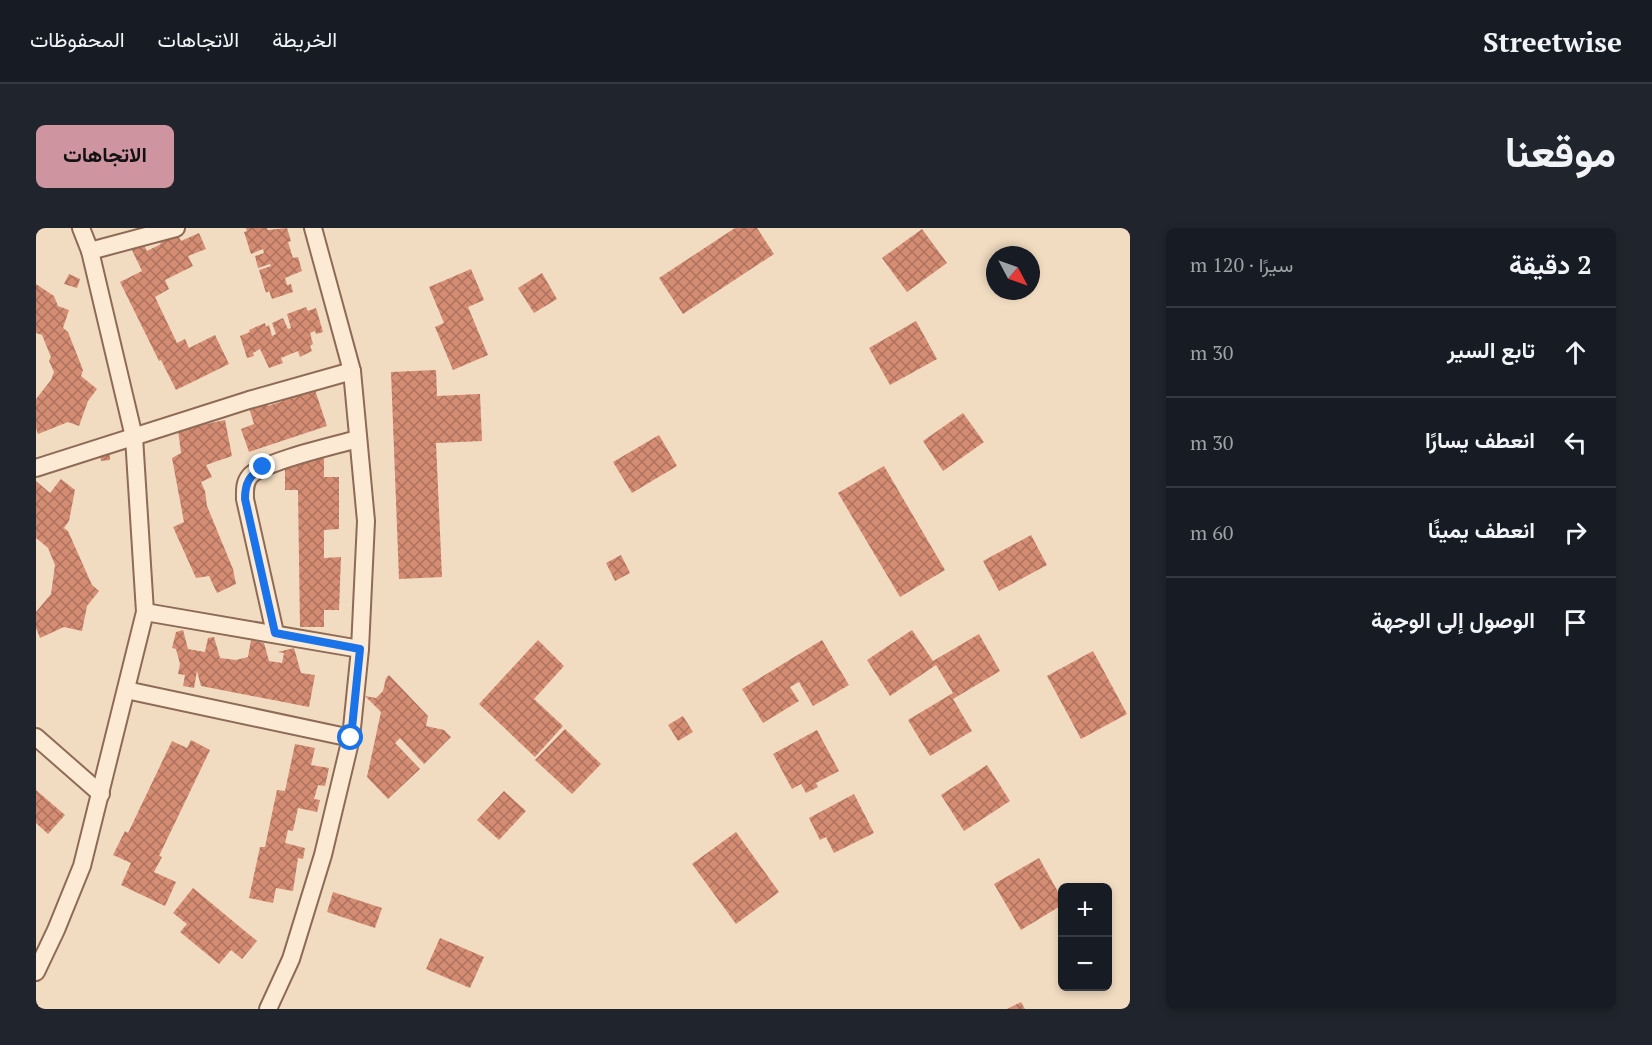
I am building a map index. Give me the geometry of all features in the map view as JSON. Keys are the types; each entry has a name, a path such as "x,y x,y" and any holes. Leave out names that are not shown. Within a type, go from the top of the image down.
{"street":[{"path":"36,972 82,866 146,612 134,437 90,251 81,228"},
{"path":"90,251 176,228"},
{"path":"268,1009 291,959 320,865 351,738 360,649 366,521 352,371 313,228"},
{"path":"36,468 249,400 352,371"},
{"path":"275,633 245,499 248,478 263,467 358,439"},
{"path":"146,612 360,649"},
{"path":"126,690 351,738"},
{"path":"36,737 101,794"}],"building":[{"path":"246,228 267,228 268,230 287,228 293,258 298,257 302,271 285,278 287,285 291,284 293,292 272,299 269,291 266,293 259,270 271,266 270,264 258,268 255,256 264,253 263,249 251,254 244,232 247,231"},
{"path":"735,228 757,228 774,254 683,314 659,278"},
{"path":"922,229 947,263 907,292 882,258"},
{"path":"175,230 181,241 199,233 206,249 188,256 193,266 165,280 169,289 155,297 177,343 185,339 189,348 215,335 229,364 176,390 120,282 142,271 130,246 141,240 147,251 161,244 158,238"},
{"path":"471,269 484,300 468,307 488,355 453,370 435,327 444,323 429,287"},
{"path":"542,273 557,299 534,313 518,288"},
{"path":"69,274 80,279 77,288 64,284"},
{"path":"36,284 54,296 58,306 69,310 63,328 68,332 83,370 81,376 97,389 88,401 79,426 68,422 38,434 36,399 51,380 54,372 42,335 36,333"},
{"path":"306,307 308,311 316,308 323,332 310,333 312,351 300,357 298,351 281,358 283,363 269,368 260,349 253,353 254,356 247,358 240,336 265,323 266,327 269,325 272,336 276,334 272,323 283,318 288,329 291,328 287,314"},
{"path":"916,321 937,359 890,385 869,348"},
{"path":"436,370 437,396 480,394 482,441 436,443 442,577 399,579 391,372"},
{"path":"298,377 303,394 315,390 327,426 249,452 241,429 254,424 245,395 263,389 268,406 283,401 277,384"},
{"path":"963,413 984,442 943,471 923,441"},
{"path":"225,420 232,456 206,465 212,477 201,482 207,506 233,569 236,584 217,593 209,576 196,578 173,527 184,522 172,458 181,453 178,430"},
{"path":"659,435 677,466 632,493 613,462"},
{"path":"109,447 110,460 101,461 99,448"},
{"path":"324,450 324,477 339,477 339,529 324,530 324,558 341,557 339,610 324,610 324,627 300,627 298,490 285,490 285,451"},
{"path":"884,466 945,570 900,597 838,493"},
{"path":"61,479 75,490 69,521 64,528 68,531 92,585 99,591 87,606 82,631 64,627 40,638 36,628 36,612 51,594 55,565 48,548 36,538 36,481 50,493"},
{"path":"1031,535 1047,565 999,591 983,561"},
{"path":"621,555 630,573 615,581 606,563"},
{"path":"183,630 188,649 205,652 208,638 214,637 220,658 236,660 248,657 251,640 264,643 269,661 282,663 284,653 278,652 294,648 301,673 315,675 309,707 201,686 197,671 194,688 183,686 185,675 178,674 180,664 176,649 172,648 176,632"},
{"path":"912,630 933,661 979,634 1000,671 953,699 972,731 930,756 908,720 953,693 936,665 890,696 867,660"},
{"path":"538,640 564,666 534,699 563,726 535,757 479,704"},
{"path":"822,640 849,685 813,706 799,682 790,687 799,701 763,723 742,689"},
{"path":"1093,651 1127,714 1081,739 1047,676"},
{"path":"389,675 428,716 426,726 444,730 451,737 424,764 400,738 395,743 420,769 388,799 367,777 381,712 365,696 376,698 383,691"},
{"path":"683,716 693,732 678,741 668,725"},
{"path":"565,729 601,764 572,794 535,760"},
{"path":"817,730 839,771 816,783 818,787 806,793 801,784 792,789 773,754"},
{"path":"191,740 210,750 159,856 162,857 154,872 176,882 165,906 121,885 131,863 113,855 125,831 128,833 172,741 187,748"},
{"path":"295,744 315,748 311,765 329,768 325,786 318,785 314,799 320,800 317,812 298,808 293,831 288,830 285,843 305,848 303,859 298,858 293,891 276,888 273,903 249,898 260,847 265,847 277,790 285,791"},
{"path":"987,765 1010,801 964,831 941,795"},
{"path":"36,790 65,815 48,834 36,823"},
{"path":"504,791 526,811 499,840 477,820"},
{"path":"854,794 874,833 834,853 826,837 820,840 809,818"},
{"path":"736,832 779,892 736,924 692,864"},
{"path":"1039,858 1058,892 1058,907 1021,930 994,884"},
{"path":"193,888 257,941 242,959 231,950 219,964 180,932 187,924 173,913"},
{"path":"333,892 382,908 375,928 327,912"},
{"path":"440,938 484,957 470,988 426,969"},
{"path":"1021,1002 1025,1009 1007,1009"}],"route":[{"path":"263,467 248,478 245,499 275,633 360,649 351,738"}]}
